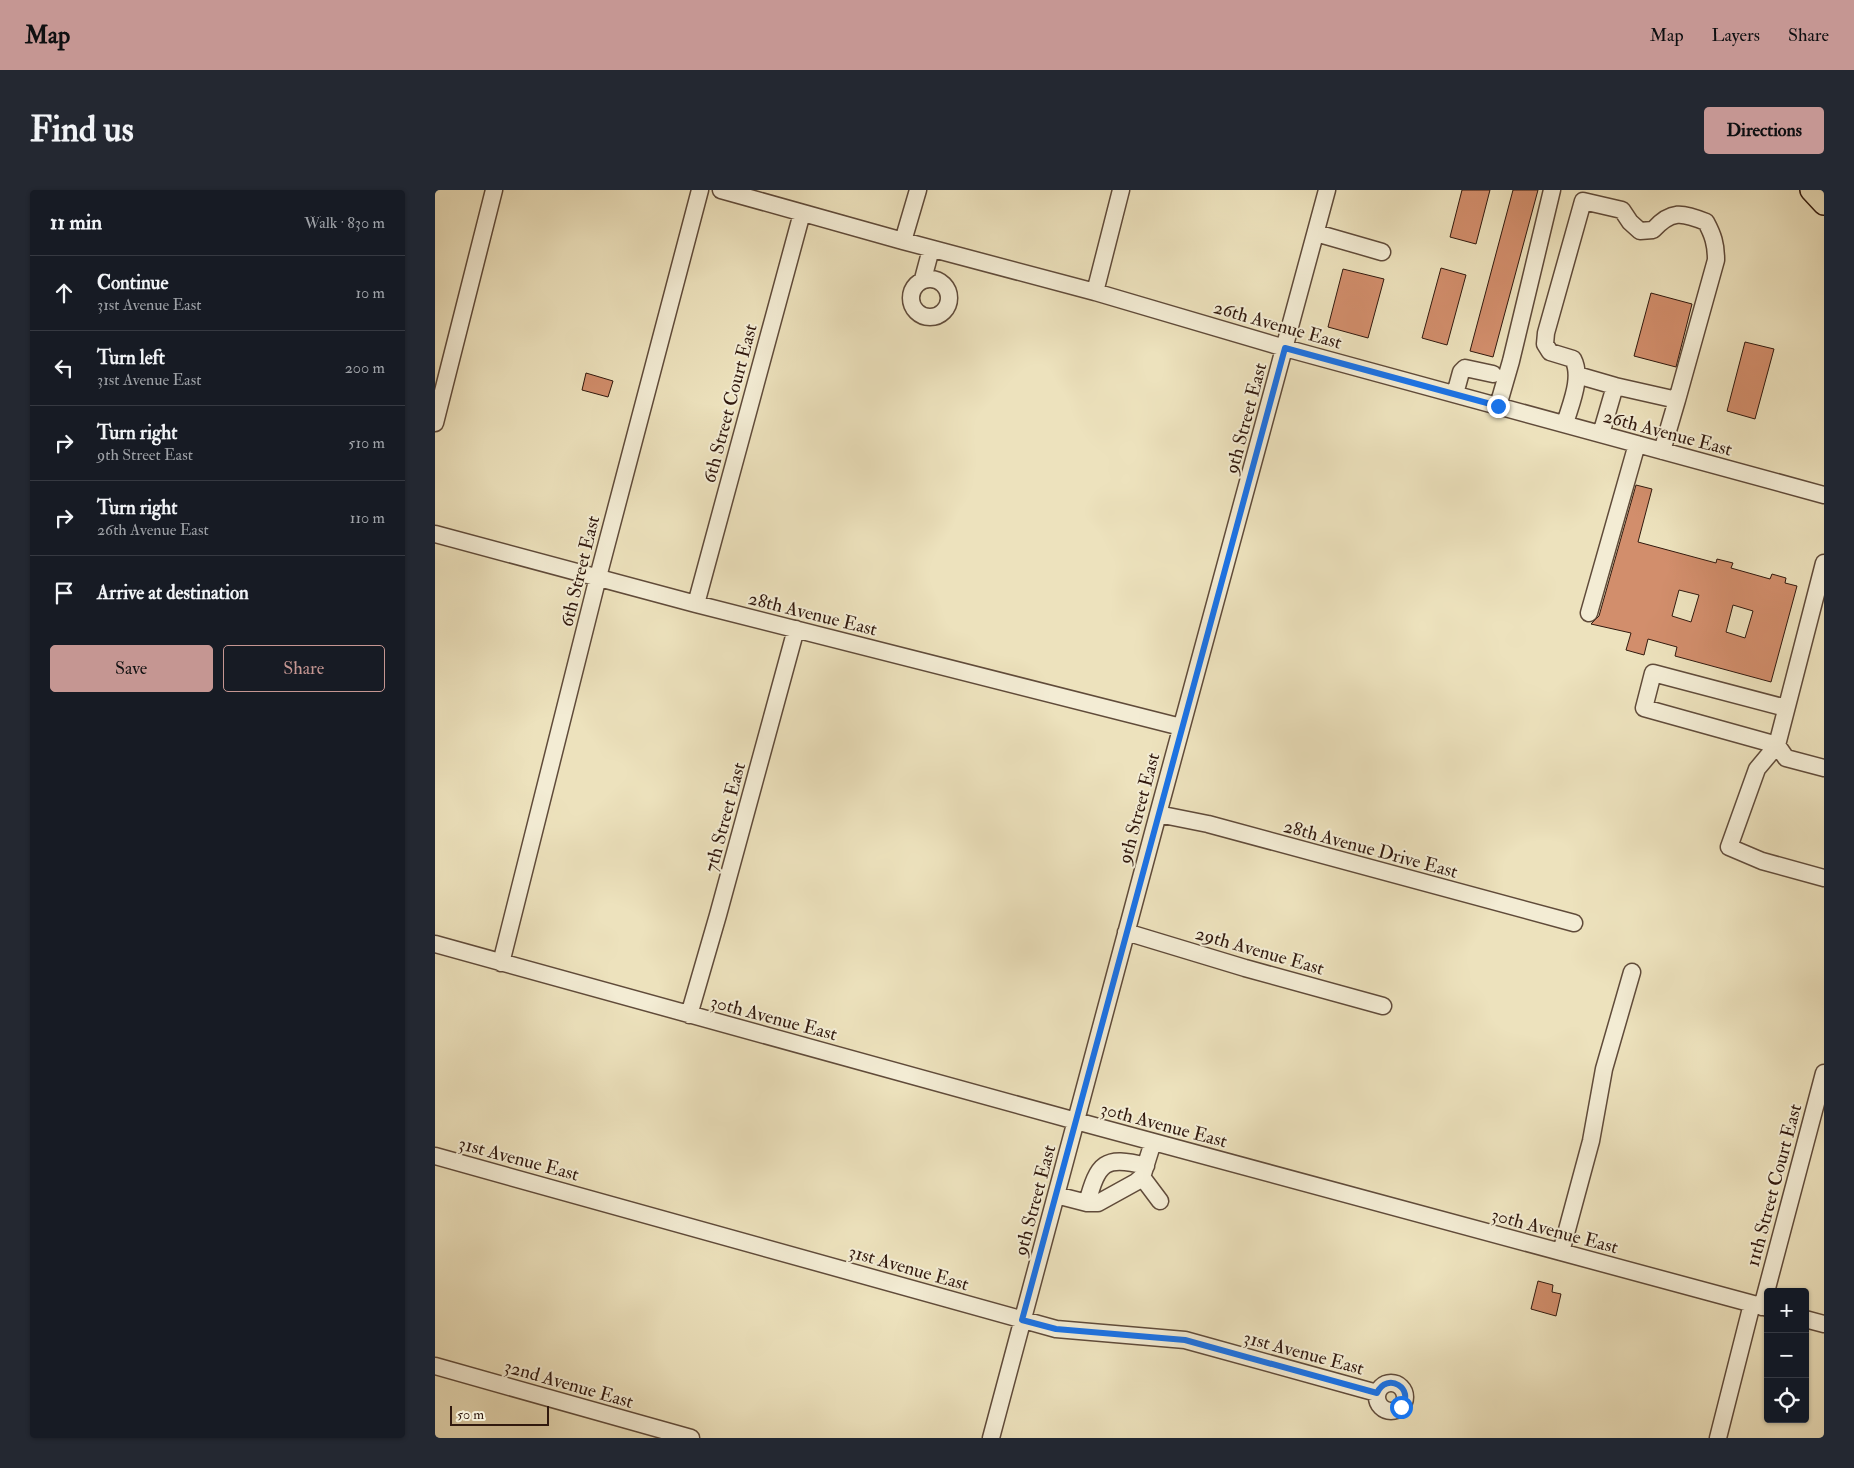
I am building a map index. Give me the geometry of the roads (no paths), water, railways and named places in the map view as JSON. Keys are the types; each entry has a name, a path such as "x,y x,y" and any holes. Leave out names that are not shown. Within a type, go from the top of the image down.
{"main road":[{"path":"1811,190 1824,204"}],"street":[{"path":"435,423 494,190"},
{"name":"6th Street East","path":"501,963 598,578 700,190"},
{"name":"26th Avenue East","path":"721,190 1095,292 1285,348 1824,495"},
{"path":"903,241 918,190"},
{"path":"1095,292 1121,190"},
{"name":"9th Street East","path":"991,1438 1327,190"},
{"path":"1498,406 1511,361 1552,190"},
{"path":"1565,424 1577,375 1577,366 1573,359 1550,352 1545,344 1546,333 1583,200 1622,210 1630,222 1640,231 1653,230 1663,218 1676,214 1696,218 1706,222 1713,234 1716,246 1716,260 1662,451"},
{"name":"6th Street Court East","path":"696,604 801,213"},
{"path":"1316,233 1382,252"},
{"path":"923,279 931,248"},
{"path":"1455,394 1461,372 1465,368 1493,374"},
{"path":"1577,375 1677,400"},
{"path":"1601,434 1615,386"},
{"path":"1589,613 1637,444"},
{"name":"28th Avenue East","path":"435,534 696,604 1181,727"},
{"path":"1824,563 1777,745 1757,769 1729,847 1762,861 1824,878"},
{"name":"7th Street East","path":"689,1014 796,629"},
{"path":"1786,708 1653,673 1644,708 1777,745 1786,758 1824,768"},
{"name":"28th Avenue Drive East","path":"1158,814 1208,824 1573,923"},
{"name":"29th Avenue East","path":"1126,932 1245,968 1383,1006"},
{"name":"30th Avenue East","path":"435,944 1076,1121 1760,1306"},
{"path":"1561,1252 1591,1141 1604,1069 1632,972"},
{"name":"11th Street Court East","path":"1718,1438 1760,1306 1824,1073"},
{"path":"1056,1195 1087,1203 1098,1203 1136,1182 1144,1171 1153,1142"},
{"name":"31st Avenue East","path":"435,1156 1056,1329 1185,1340 1377,1393"},
{"path":"1087,1203 1093,1180 1101,1168 1106,1164 1119,1160 1144,1171 1160,1201"},
{"path":"1809,1320 1824,1324"},
{"name":"32nd Avenue East","path":"435,1366 691,1438"}]}
